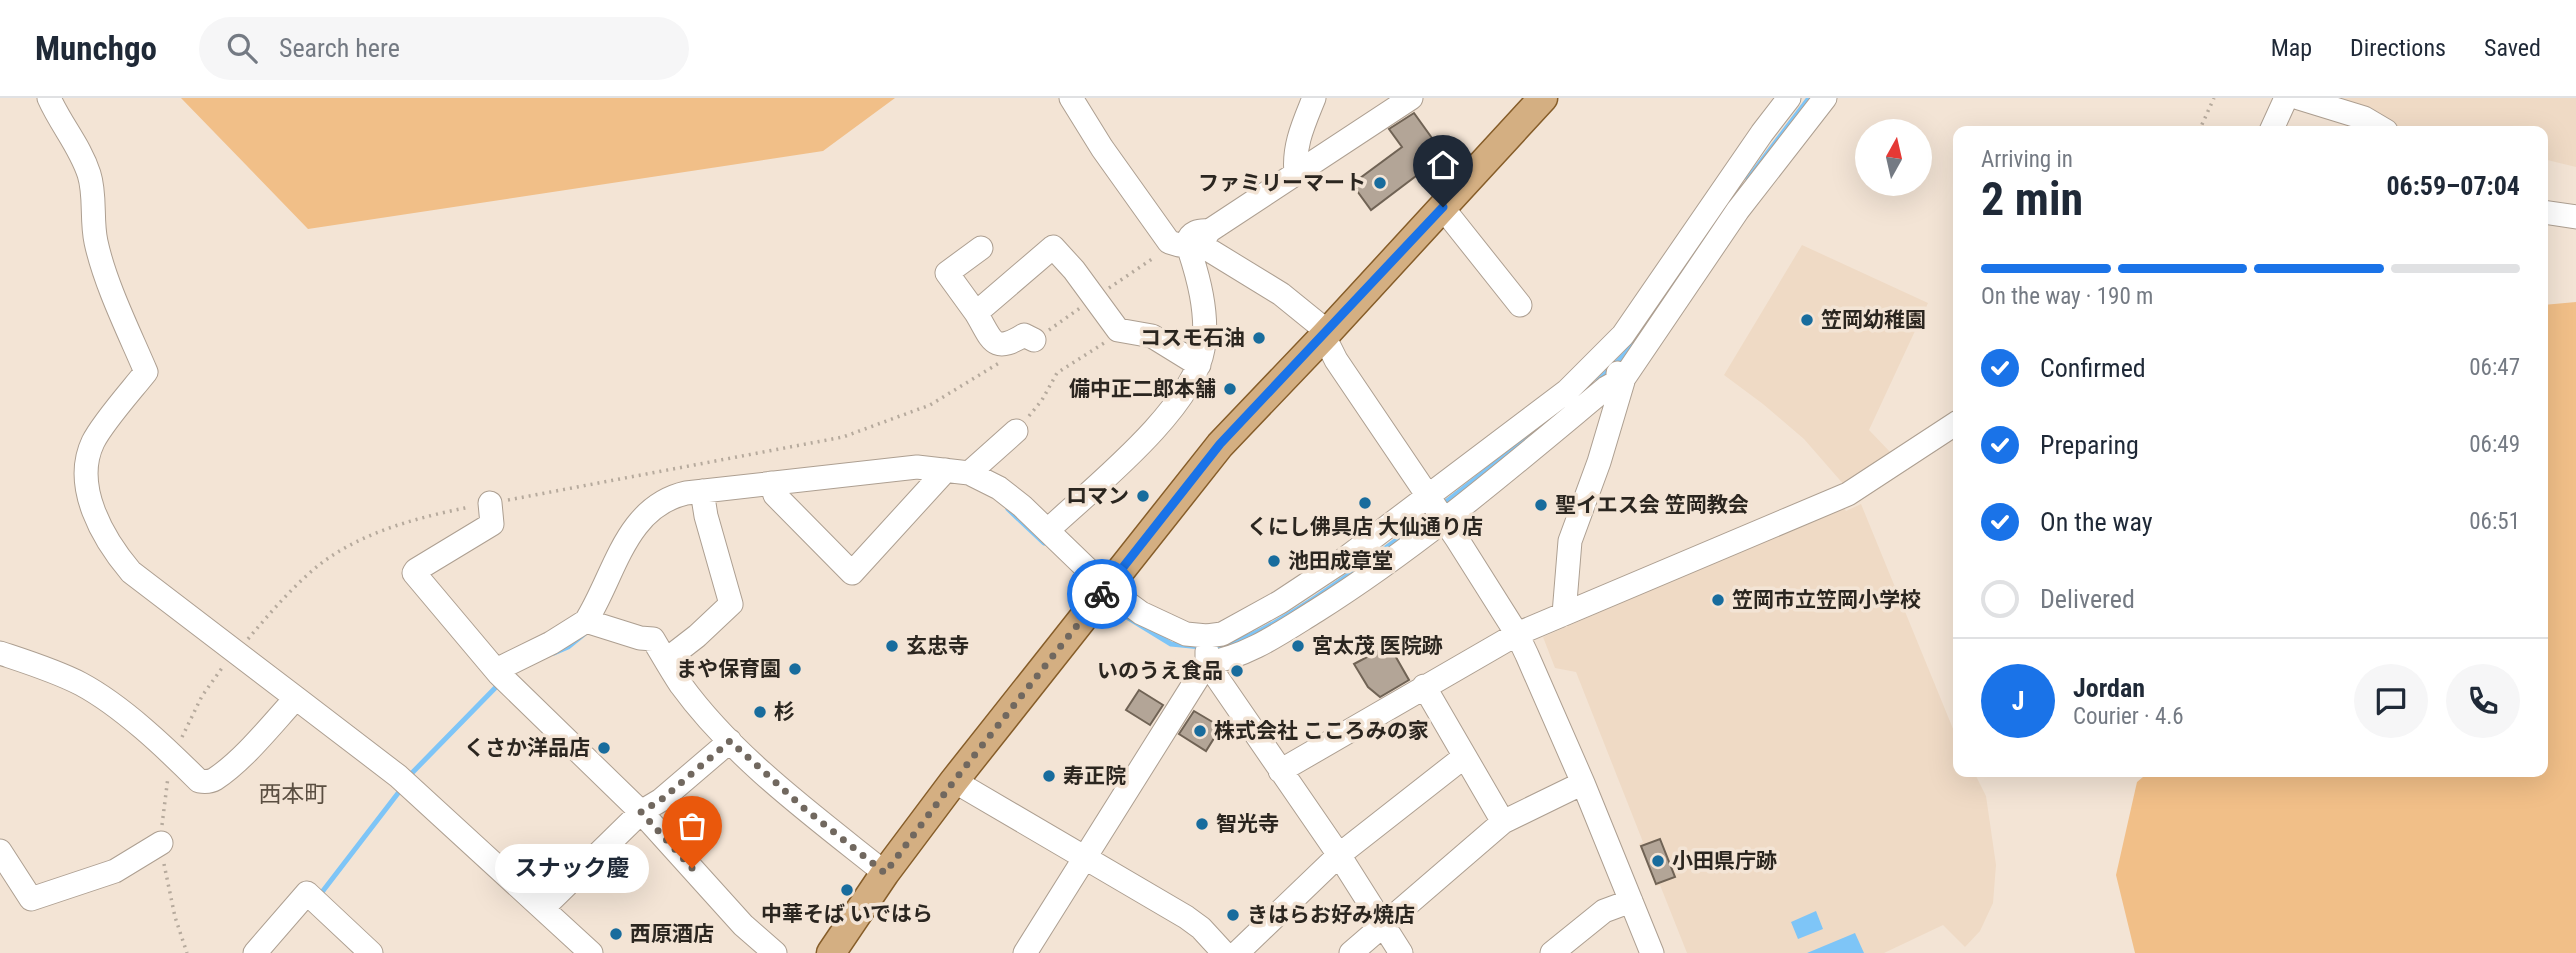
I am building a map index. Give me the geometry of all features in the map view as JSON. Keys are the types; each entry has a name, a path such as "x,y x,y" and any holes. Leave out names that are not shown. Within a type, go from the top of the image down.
{"main road":[{"path":"831,953 885,873 954,781 1220,444 1325,335 1543,98"}],"street":[{"path":"49,98 62,124 79,146 89,174 93,190 92,216 96,245 119,310 146,372 93,441 87,460 87,491 112,549 131,572 406,783 591,953"},
{"path":"1071,98 1109,158 1172,244 1197,243 1296,173 1411,98"},
{"path":"1296,173 1298,139 1314,98"},
{"path":"1729,203 1762,132 1789,98"},
{"path":"1025,953 1084,859 1207,648 1222,634 1286,613 1350,572 1526,438 1606,388 1612,368 1729,203 1825,98"},
{"path":"2273,126 2286,98"},
{"path":"2299,98 2364,118 2378,126"},
{"path":"1443,207 1520,305"},
{"path":"2548,213 2576,216"},
{"path":"1197,243 1281,294 1318,324 1336,360 1517,634 1583,783 1652,953"},
{"path":"1048,530 1157,427 1188,389 1199,365 1205,332 1197,243"},
{"path":"976,313 1053,247 1074,270 1118,330 1152,336 1199,365"},
{"path":"981,248 947,273 993,341 1008,345 1024,335 1034,340"},
{"path":"1564,614 1570,541 1599,462 1612,368"},
{"path":"1280,771 1517,634 1848,494 1953,425"},
{"path":"773,488 852,573 946,476 1016,431"},
{"path":"502,676 551,643 591,622 624,543 642,518 662,501 673,496 703,496 773,488 917,467 999,488 1048,530 1107,588 1141,613 1186,634 1207,648 1280,771 1339,855 1401,953"},
{"path":"666,660 731,604 703,496"},
{"path":"490,503 492,524 414,573 502,676 641,812 743,925 775,953"},
{"path":"591,622 640,638 653,639 681,685 730,741 805,809 885,873"},
{"path":"0,653 84,686 139,726 199,781 214,780 242,755 296,698"},
{"path":"1424,686 1503,822"},
{"path":"543,908 641,812 661,800 730,741"},
{"path":"1237,953 1339,855 1464,757"},
{"path":"954,781 1201,928 1224,953"},
{"path":"1351,953 1503,822 1583,783"},
{"path":"0,851 31,900 115,871 161,843"},
{"path":"255,953 307,893 371,953"},
{"path":"1552,953 1604,911 1631,901"}],"path":[{"path":"2201,126 2214,98"},
{"path":"1016,431 1042,400 1057,373 1112,337 1118,330"}],"shaded area":[{"path":"181,98 895,98 823,151 308,229"},
{"path":"2341,98 2576,98 2576,167 2548,160 2548,126 2397,126 2368,109"},
{"path":"1802,245 1928,303 1869,430 1892,454 1845,486 1804,439 1724,375"},
{"path":"2576,302 2576,953 2135,953 2116,875 2137,782 2143,777 2548,777 2548,305"},
{"path":"1861,504 1953,729 1953,777 1976,777 1986,796 1996,865 1993,903 1980,931 1965,947 1943,925 1884,953 1687,953 1660,885 1656,886 1639,844 1643,842 1576,672 1555,668 1543,637 1843,506 1846,511"}],"water":[{"path":"1816,911 1823,929 1798,939 1791,922"},
{"path":"1855,933 1864,953 1807,953"}],"building":[{"path":"1414,113 1452,166 1426,183 1420,173 1371,210 1352,184 1402,147 1389,129"},
{"path":"1389,645 1409,680 1380,697 1368,687 1354,664"},
{"path":"1139,690 1163,705 1150,725 1126,710"},
{"name":"株式会社 こころみの家","path":"1194,711 1221,727 1206,751 1179,734"},
{"name":"小田県庁跡","path":"1660,839 1675,877 1656,884 1641,846"}],"waterway":[{"path":"1748,179 1809,98"},
{"path":"1598,381 1625,354 1680,276"},
{"path":"1442,505 1536,432"},
{"path":"1008,509 1044,543"},
{"path":"1211,647 1233,643 1291,613 1356,570 1431,514"},
{"path":"1122,614 1171,644 1201,647"},
{"path":"554,653 568,647 589,630"},
{"path":"409,776 500,683"},
{"path":"319,896 402,788"}],"way so far":[{"path":"692,868 641,812 661,800 730,741 805,809 885,873 1102,594"}],"place":[{"name":"ファミリーマート","path":"1380,183"},
{"name":"笠岡幼稚園","path":"1807,320"},
{"name":"コスモ石油","path":"1259,338"},
{"name":"備中正二郎本舗","path":"1230,389"},
{"name":"ロマン","path":"1143,496"},
{"name":"くにし佛具店 大仙通り店","path":"1365,503"},
{"name":"聖イエス会 笠岡教会","path":"1541,505"},
{"name":"池田成章堂","path":"1274,561"},
{"name":"笠岡市立笠岡小学校","path":"1718,600"},
{"name":"玄忠寺","path":"892,646"},
{"name":"宮太茂 医院跡","path":"1298,646"},
{"name":"まや保育園","path":"795,669"},
{"name":"いのうえ食品","path":"1237,671"},
{"name":"杉","path":"760,712"},
{"name":"株式会社 こころみの家","path":"1200,731"},
{"name":"くさか洋品店","path":"604,748"},
{"name":"寿正院","path":"1049,776"},
{"name":"智光寺","path":"1202,824"},
{"name":"小田県庁跡","path":"1658,861"},
{"name":"スナック慶","path":"692,868"},
{"name":"中華そば いではら","path":"847,890"},
{"name":"きはらお好み焼店","path":"1233,915"},
{"name":"西原酒店","path":"616,934"}],"district":[{"name":"西本町","path":"293,794"}],"route":[{"path":"1102,594 1220,444 1443,207"}]}
